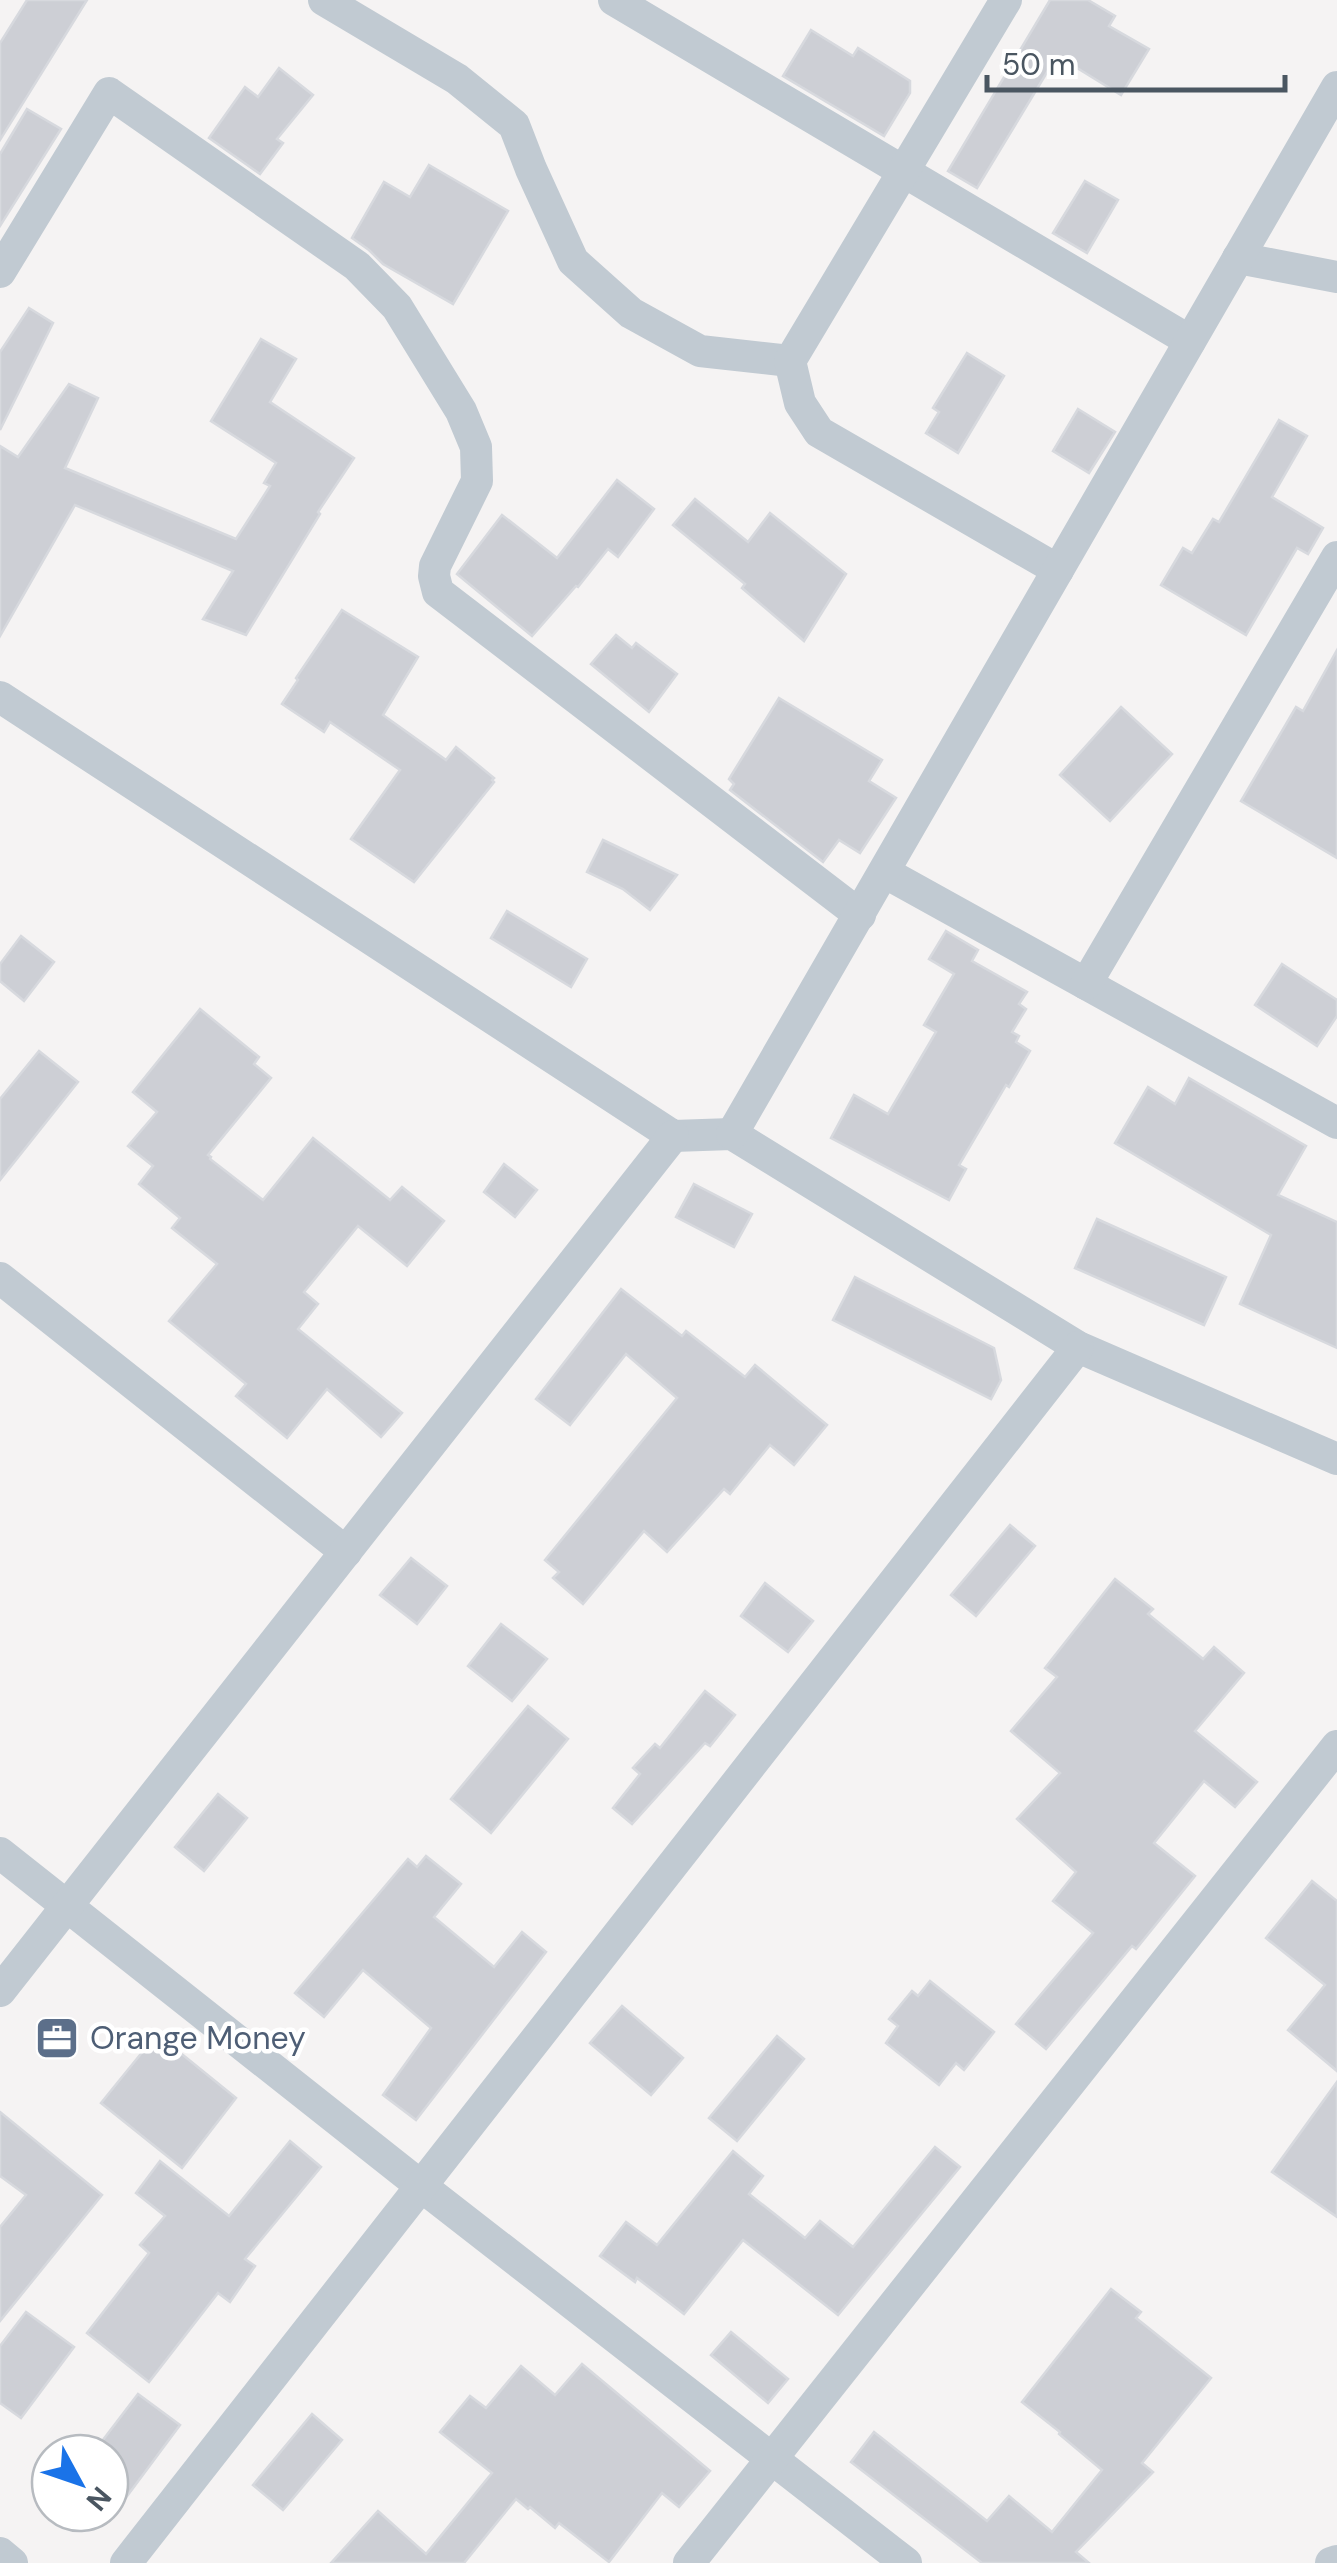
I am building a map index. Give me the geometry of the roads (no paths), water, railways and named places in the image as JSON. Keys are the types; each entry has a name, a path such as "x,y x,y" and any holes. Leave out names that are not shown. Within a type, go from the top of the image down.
{"street":[{"path":"324,0 457,79 514,125 574,261 630,313 700,351 790,361"},
{"path":"614,0 1190,341"},
{"path":"1006,0 790,361 800,403 819,432 1058,570"},
{"path":"732,1134 1337,87"},
{"path":"0,272 109,93 358,266 398,307 461,411 476,446 477,481 435,566 438,592 860,915"},
{"path":"1238,258 1337,277"},
{"path":"1086,984 1337,557"},
{"path":"0,696 673,1136 732,1134 1078,1347 1337,1459"},
{"path":"884,872 1337,1123"},
{"path":"0,1991 673,1136"},
{"path":"0,1278 346,1552"},
{"path":"126,2563 1078,1347"},
{"path":"689,2563 1337,1746"},
{"path":"0,1852 906,2563"},
{"path":"0,2553 12,2563"}],"place":[{"name":"Orange Money","path":"57,2038"}]}
